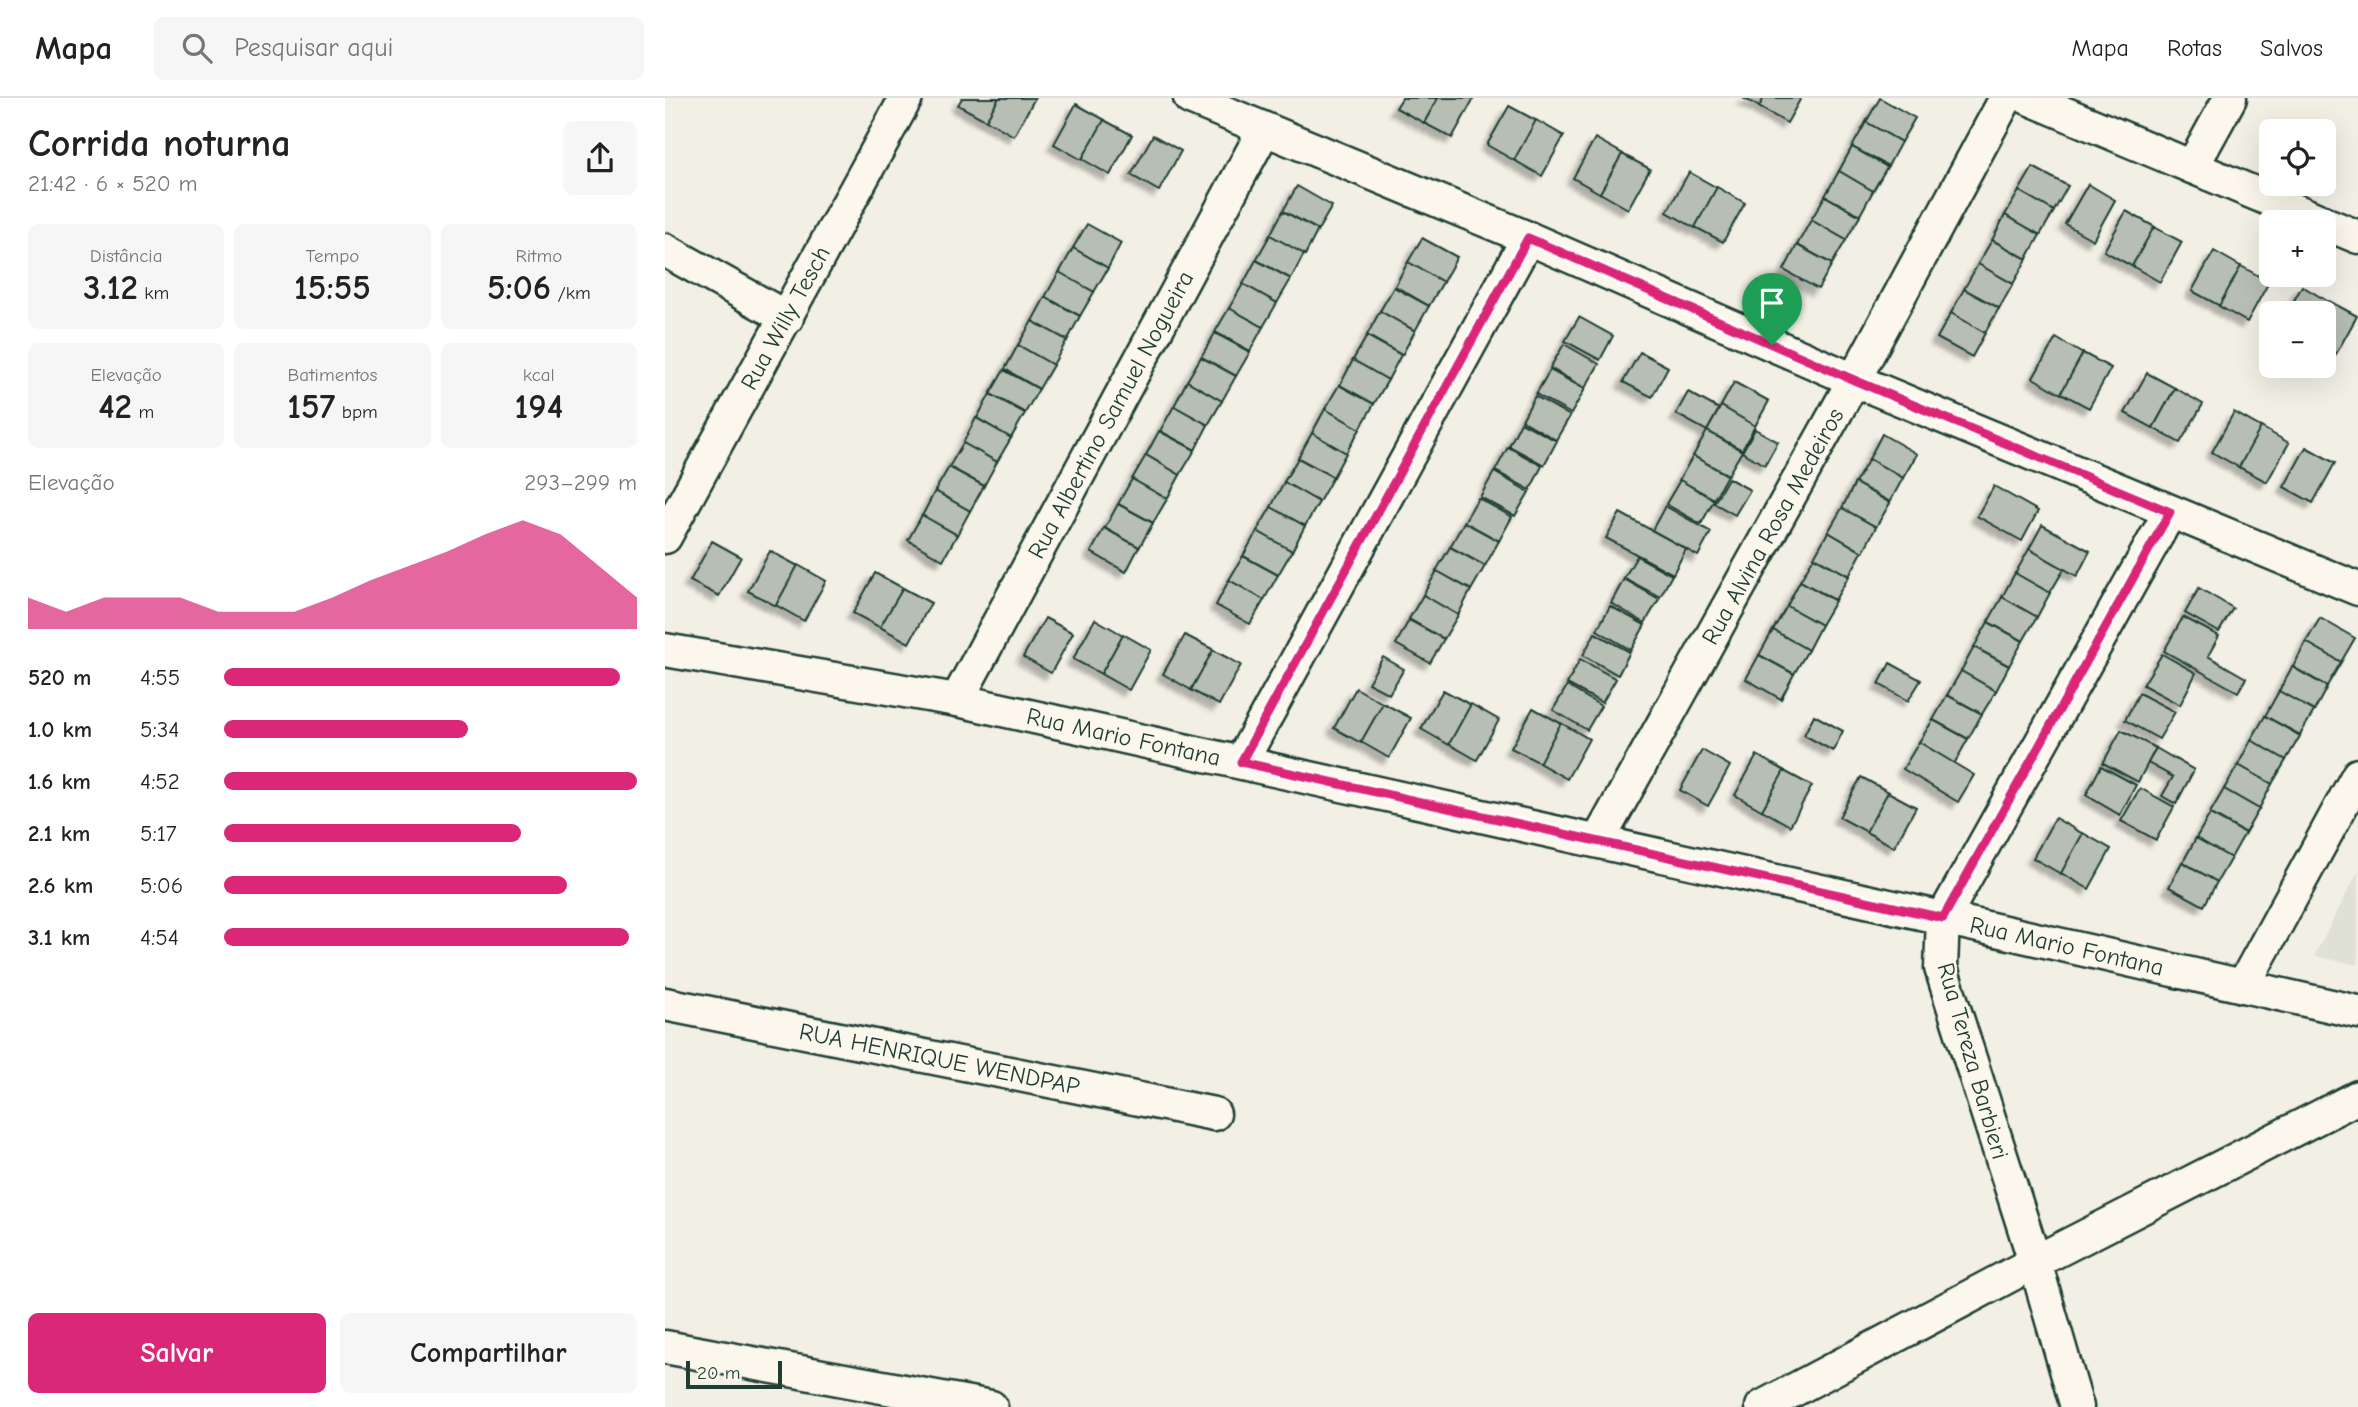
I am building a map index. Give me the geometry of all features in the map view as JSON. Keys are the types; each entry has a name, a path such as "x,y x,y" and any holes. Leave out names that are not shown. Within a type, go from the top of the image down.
{"street":[{"name":"Rua Willy Tesch","path":"665,537 906,98"},
{"path":"1190,98 1528,238 1854,380 2358,589"},
{"name":"Rua Alvina Rosa Medeiros","path":"1598,841 1854,380 2006,98"},
{"path":"2028,98 2293,210"},
{"path":"2192,167 2230,98"},
{"name":"Rua Albertino Samuel Nogueira","path":"957,700 1264,130"},
{"path":"2336,228 2358,237"},
{"path":"1241,762 1528,238"},
{"path":"665,250 787,317"},
{"name":"Rua Tereza Barbieri","path":"2077,1407 2035,1262 1941,968 1943,918 2170,512"},
{"name":"Rua Mario Fontana","path":"665,650 957,700 2358,1012"},
{"path":"2243,986 2358,775"},
{"name":"RUA HENRIQUE WENDPAP","path":"665,1004 1214,1114"},
{"path":"1762,1407 2035,1262 2358,1097"},
{"path":"665,1347 991,1407"}],"shaded area":[{"path":"2358,872 2358,965 2314,956"}],"building":[{"path":"962,98 999,98 987,121 958,105"},
{"path":"999,98 1035,98 1014,136 986,120"},
{"path":"1402,98 1438,98 1424,123 1396,108"},
{"path":"1438,98 1474,98 1452,138 1424,123"},
{"path":"1743,98 1765,98 1760,107"},
{"path":"1764,98 1801,98 1787,123 1759,107"},
{"path":"1880,98 1915,118 1901,142 1866,122"},
{"path":"1076,104 1105,120 1082,160 1054,144"},
{"path":"1509,106 1537,121 1515,161 1487,145"},
{"path":"1104,120 1132,135 1110,175 1082,159"},
{"path":"1536,120 1564,136 1542,176 1514,160"},
{"path":"1866,122 1901,142 1888,166 1852,147"},
{"path":"1153,135 1181,151 1159,191 1131,175"},
{"path":"1595,138 1623,154 1601,194 1573,178"},
{"path":"1852,147 1887,167 1873,191 1839,171"},
{"path":"1622,154 1650,169 1628,209 1600,193"},
{"path":"2033,167 2068,186 2054,211 2019,191"},
{"path":"1839,171 1873,191 1860,215 1825,196"},
{"path":"1689,172 1717,188 1695,228 1667,212"},
{"path":"2088,184 2115,200 2093,240 2065,224"},
{"path":"1297,186 1332,206 1318,230 1283,211"},
{"path":"1717,187 1745,203 1723,242 1695,227"},
{"path":"2019,191 2054,211 2040,235 2005,215"},
{"path":"1825,196 1860,216 1846,240 1811,220"},
{"path":"1283,211 1318,230 1305,255 1270,235"},
{"path":"2126,211 2155,227 2133,267 2104,251"},
{"path":"2005,215 2040,235 2026,260 1992,240"},
{"path":"1811,220 1846,240 1832,264 1797,245"},
{"path":"1087,224 1121,243 1108,268 1073,248"},
{"path":"2154,227 2182,242 2160,282 2132,266"},
{"path":"1270,235 1304,254 1291,279 1256,260"},
{"path":"1422,238 1457,257 1443,282 1408,262"},
{"path":"1992,240 2027,259 2013,284 1978,264"},
{"path":"1797,245 1832,264 1818,289 1784,270"},
{"path":"1073,248 1108,268 1094,292 1059,273"},
{"path":"2214,251 2242,267 2220,306 2192,291"},
{"path":"1256,260 1291,279 1277,303 1243,284"},
{"path":"1408,262 1443,282 1429,306 1395,286"},
{"path":"1978,264 2013,284 1999,309 1964,289"},
{"path":"2241,266 2259,276 2259,287 2266,287 2247,322 2219,306"},
{"path":"1059,272 1094,292 1080,316 1045,297"},
{"path":"1243,284 1277,303 1263,327 1229,308"},
{"path":"1394,287 1429,306 1415,331 1380,311"},
{"path":"2304,287 2327,301 2294,301"},
{"path":"1964,289 1999,308 1985,333 1951,313"},
{"path":"1045,297 1080,316 1067,341 1032,321"},
{"path":"2336,305 2357,316 2336,354"},
{"path":"1229,308 1263,327 1250,351 1215,332"},
{"path":"1380,311 1415,331 1402,355 1367,335"},
{"path":"1951,313 1985,333 1972,357 1937,338"},
{"path":"1579,317 1613,336 1600,360 1565,341"},
{"path":"1032,321 1067,340 1053,365 1018,345"},
{"path":"1215,333 1250,352 1236,376 1201,357"},
{"path":"1367,336 1401,355 1388,380 1353,360"},
{"path":"2056,338 2083,354 2061,394 2033,378"},
{"path":"1564,344 1599,364 1585,388 1550,368"},
{"path":"1018,345 1053,365 1039,389 1005,369"},
{"path":"1640,352 1668,367 1652,397 1623,382"},
{"path":"2083,353 2111,368 2089,408 2061,393"},
{"path":"1201,357 1236,376 1222,401 1187,381"},
{"path":"1353,360 1388,380 1374,404 1340,385"},
{"path":"1004,370 1039,389 1025,413 990,394"},
{"path":"1550,370 1585,389 1571,414 1536,394"},
{"path":"2147,373 2175,388 2153,428 2125,413"},
{"path":"1187,381 1222,401 1208,425 1174,406"},
{"path":"1734,382 1769,401 1755,426 1721,406"},
{"path":"1339,385 1374,404 1360,429 1325,409"},
{"path":"2175,388 2203,404 2180,443 2153,428"},
{"path":"1688,392 1719,409 1707,431 1676,414"},
{"path":"990,394 1025,413 1011,438 977,418"},
{"path":"1535,396 1570,416 1556,440 1522,420"},
{"path":"1174,406 1208,425 1195,450 1160,431"},
{"path":"1721,406 1755,426 1742,450 1707,431"},
{"path":"1325,409 1360,429 1346,453 1312,433"},
{"path":"2234,412 2262,428 2240,468 2212,452"},
{"path":"976,418 1011,438 997,462 963,443"},
{"path":"1521,422 1557,441 1544,465 1509,446"},
{"path":"2261,427 2289,443 2267,482 2239,467"},
{"path":"1755,429 1778,442 1765,465 1742,452"},
{"path":"1159,431 1195,450 1180,475 1146,455"},
{"path":"1707,431 1742,451 1728,475 1693,456"},
{"path":"1312,433 1346,453 1333,477 1298,458"},
{"path":"1882,434 1917,454 1903,478 1869,459"},
{"path":"963,443 997,462 984,486 949,467"},
{"path":"1508,447 1542,466 1530,490 1495,471"},
{"path":"2306,447 2335,463 2313,503 2284,487"},
{"path":"1146,455 1180,475 1167,499 1132,479"},
{"path":"1693,456 1727,475 1714,499 1679,480"},
{"path":"1298,458 1333,477 1319,502 1284,482"},
{"path":"1869,459 1903,478 1890,502 1855,483"},
{"path":"949,467 984,486 970,511 935,491"},
{"path":"1494,472 1529,492 1515,516 1480,497"},
{"path":"1728,478 1750,490 1735,515 1714,503"},
{"path":"1132,479 1167,499 1153,523 1118,504"},
{"path":"1680,480 1714,500 1701,524 1666,504"},
{"path":"1284,482 1319,502 1305,526 1271,507"},
{"path":"1855,483 1890,503 1876,527 1842,508"},
{"path":"1994,486 2038,511 2022,541 1977,516"},
{"path":"935,491 970,511 957,535 922,516"},
{"path":"1478,498 1512,517 1499,541 1464,522"},
{"path":"1118,504 1153,523 1139,548 1105,528"},
{"path":"1665,506 1711,532 1698,556 1652,530"},
{"path":"1271,507 1305,526 1292,551 1257,531"},
{"path":"1842,508 1876,527 1863,552 1828,532"},
{"path":"1620,513 1686,549 1673,574 1606,538"},
{"path":"922,515 957,535 943,560 908,540"},
{"path":"1464,522 1499,541 1485,566 1450,547"},
{"path":"2042,525 2090,551 2077,576 2029,549"},
{"path":"1104,528 1139,547 1126,572 1091,552"},
{"path":"1257,531 1292,551 1278,575 1243,556"},
{"path":"1828,532 1862,552 1849,576 1814,557"},
{"path":"712,541 741,557 719,596 690,581"},
{"path":"1450,547 1485,566 1471,590 1436,571"},
{"path":"2029,549 2064,569 2050,593 2015,574"},
{"path":"770,551 798,566 776,606 748,591"},
{"path":"1243,556 1278,575 1264,600 1229,580"},
{"path":"1637,556 1672,575 1660,597 1624,578"},
{"path":"1814,557 1849,576 1835,600 1800,581"},
{"path":"798,565 826,581 804,621 776,605"},
{"path":"1437,571 1471,590 1458,615 1423,595"},
{"path":"875,573 903,588 881,628 853,613"},
{"path":"2015,573 2050,593 2037,617 2002,597"},
{"path":"1624,579 1659,599 1645,623 1611,603"},
{"path":"1229,580 1264,600 1250,624 1216,605"},
{"path":"1800,581 1835,601 1821,625 1787,606"},
{"path":"903,588 931,603 909,643 880,627"},
{"path":"2199,588 2233,608 2219,632 2185,613"},
{"path":"1423,595 1458,615 1444,639 1409,619"},
{"path":"2002,597 2037,617 2023,641 1988,622"},
{"path":"1610,606 1645,625 1631,650 1597,630"},
{"path":"1787,606 1821,625 1808,650 1773,630"},
{"path":"2183,617 2219,636 2208,656 2246,678 2238,692 2164,651"},
{"path":"1045,618 1073,633 1051,673 1023,657"},
{"path":"2320,618 2355,638 2341,662 2306,642"},
{"path":"1095,619 1123,635 1101,674 1073,659"},
{"path":"1409,620 1444,639 1430,663 1396,644"},
{"path":"1988,622 2023,641 2009,666 1974,647"},
{"path":"1773,630 1808,650 1794,674 1759,655"},
{"path":"1595,633 1630,652 1618,675 1583,655"},
{"path":"1123,634 1151,650 1129,690 1101,674"},
{"path":"1185,635 1214,650 1191,690 1163,674"},
{"path":"2306,642 2341,662 2327,686 2293,667"},
{"path":"1974,647 2009,666 1996,691 1961,671"},
{"path":"1213,650 1241,665 1219,705 1191,690"},
{"path":"2162,654 2196,673 2180,705 2143,685"},
{"path":"1759,655 1794,674 1781,699 1746,679"},
{"path":"1383,657 1404,669 1389,694 1368,683"},
{"path":"1580,659 1616,679 1602,703 1567,684"},
{"path":"1890,663 1921,680 1908,701 1879,684"},
{"path":"2292,667 2327,687 2314,711 2279,691"},
{"path":"1961,671 1996,691 1982,714 1947,695"},
{"path":"1567,686 1601,706 1587,730 1553,710"},
{"path":"1356,688 1384,704 1361,743 1334,728"},
{"path":"1443,690 1471,705 1449,745 1421,729"},
{"path":"2279,691 2314,711 2300,735 2265,716"},
{"path":"2139,693 2175,712 2159,739 2125,720"},
{"path":"1947,695 1982,714 1968,739 1933,720"},
{"path":"1383,703 1411,718 1389,758 1361,742"},
{"path":"1471,704 1499,720 1477,760 1449,744"},
{"path":"1533,708 1562,724 1540,763 1511,748"},
{"path":"1814,715 1843,731 1833,751 1804,735"},
{"path":"2265,716 2300,736 2286,760 2251,740"},
{"path":"1933,720 1968,739 1954,764 1919,742"},
{"path":"1561,723 1589,739 1567,779 1539,763"},
{"path":"2121,730 2156,748 2138,782 2103,763"},
{"path":"2251,740 2286,760 2272,784 2238,765"},
{"path":"1919,742 1974,775 1958,802 1903,769"},
{"path":"2156,748 2194,770 2176,804 2162,796 2173,777 2148,763"},
{"path":"1702,750 1730,766 1708,806 1680,790"},
{"path":"1757,755 1785,771 1763,811 1735,795"},
{"path":"2238,765 2272,784 2259,809 2224,789"},
{"path":"2101,766 2136,785 2120,815 2086,795"},
{"path":"1784,771 1812,786 1790,826 1762,810"},
{"path":"1861,777 1889,792 1867,832 1839,817"},
{"path":"2140,788 2174,807 2156,840 2121,821"},
{"path":"2224,789 2259,809 2245,833 2210,813"},
{"path":"1888,792 1916,807 1894,847 1866,832"},
{"path":"2210,814 2245,833 2231,858 2196,838"},
{"path":"2055,818 2083,834 2061,874 2033,858"},
{"path":"2083,833 2111,849 2089,889 2061,873"},
{"path":"2196,838 2231,858 2217,882 2183,862"},
{"path":"2182,862 2217,882 2204,906 2169,887"}],"route":[{"path":"1528,238 1772,345 2170,512 1943,918 1241,762 1528,238"}]}
